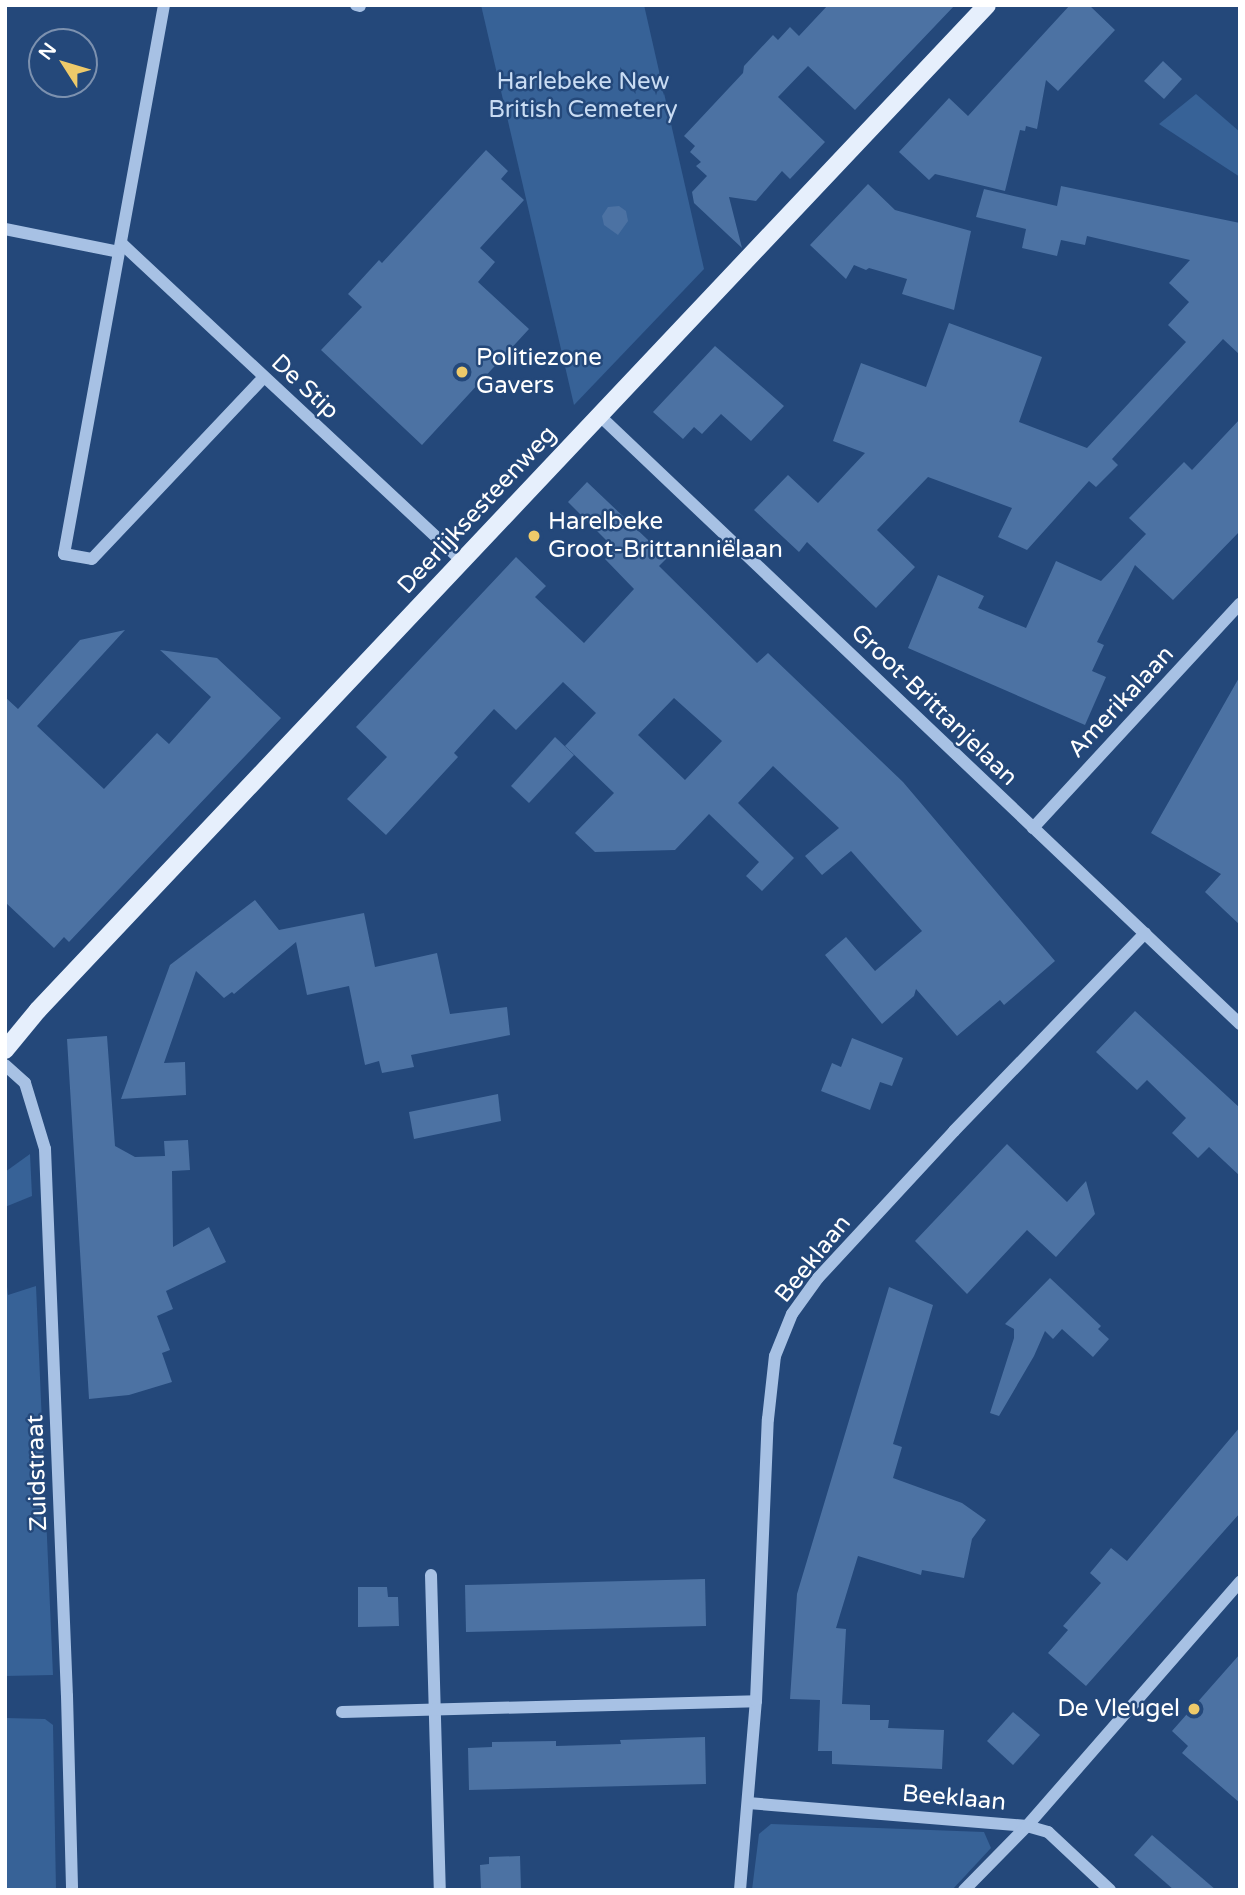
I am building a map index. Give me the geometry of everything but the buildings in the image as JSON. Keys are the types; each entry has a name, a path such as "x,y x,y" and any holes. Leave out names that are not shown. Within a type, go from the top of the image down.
{"main road":[{"name":"Deerlijksesteenweg","path":"5,1050 38,1010 987,5"}],"street":[{"path":"164,5 64,554 92,559 264,377"},
{"path":"5,229 120,247"},
{"name":"De Stip","path":"120,247 462,561"},
{"name":"Groot-Brittanjelaan","path":"600,416 1240,1024"},
{"name":"Amerikalaan","path":"1033,828 1240,604"},
{"name":"Beeklaan","path":"740,1890 756,1701 768,1419 775,1356 792,1314 818,1278 1145,933"},
{"name":"Zuidstraat","path":"5,1065 25,1083 45,1149 72,1890"},
{"path":"431,1575 440,1890"},
{"path":"1110,1890 1048,1832 1027,1826 1240,1582"},
{"path":"342,1712 756,1701"},
{"name":"Beeklaan","path":"748,1803 1027,1826"},
{"name":"Beeklaan","path":"964,1890 1027,1826"}],"green space":[{"name":"Harlebeke New British Cemetery","path":"481,5 644,5 704,269 574,405"},
{"path":"1196,94 1240,132 1240,177 1159,124"},
{"path":"30,1154 32,1196 5,1207 5,1172"},
{"path":"5,1269 8,1295 36,1286 53,1675 5,1676"},
{"path":"5,1718 45,1719 53,1725 56,1890 5,1890"},
{"path":"771,1824 984,1832 991,1848 952,1890 752,1890 759,1834"}],"place":[{"name":"Politiezone Gavers","path":"462,372"},
{"name":"Harelbeke Groot-Brittanniëlaan","path":"534,536"},
{"name":"De Vleugel","path":"1194,1709"}]}
